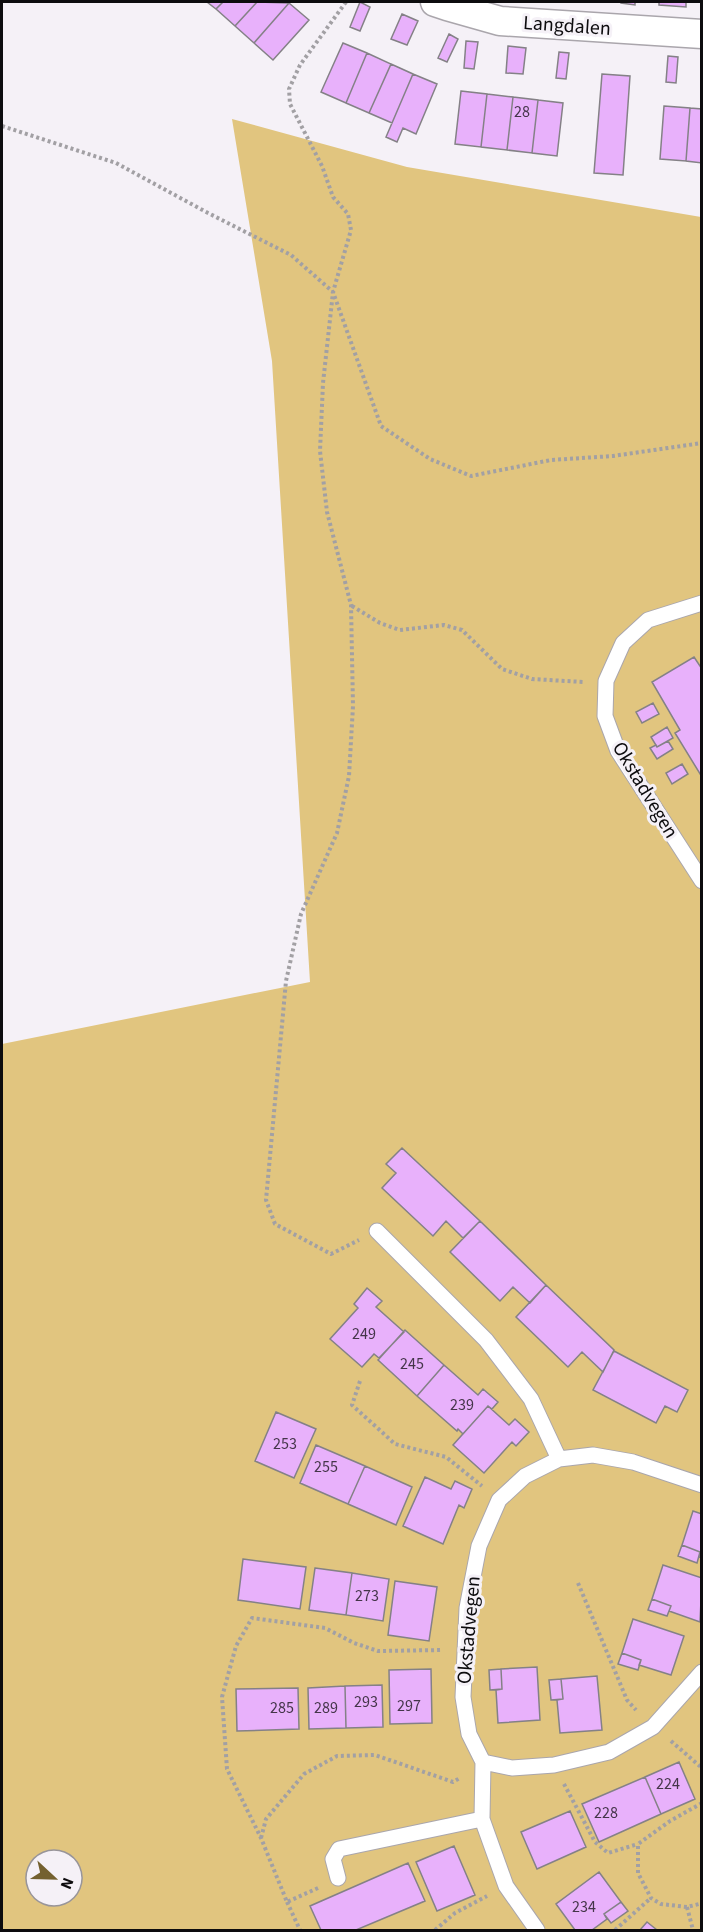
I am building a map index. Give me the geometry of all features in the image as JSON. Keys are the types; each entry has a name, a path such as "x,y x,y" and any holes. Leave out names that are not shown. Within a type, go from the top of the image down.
{"street":[{"name":"Langdalen","path":"435,2 500,21 702,34"}],"lane":[{"name":"Okstadvegen","path":"702,603 648,621 623,643 606,681 605,716 618,751 702,881"},
{"path":"377,1231 486,1340 531,1399 559,1459"},
{"name":"Okstadvegen","path":"537,1930 506,1886 482,1819 483,1762 470,1734 463,1696 467,1608 479,1546 498,1500 525,1476 559,1459 593,1455 633,1462 702,1485"},
{"path":"483,1762 512,1768 554,1765 609,1752 653,1727 702,1671"},
{"path":"338,1878 333,1859 339,1849 482,1819"}],"path":[{"path":"346,2 300,65 288,89 290,104 322,165 333,197 348,214 351,230 333,292 323,383 320,451 327,512 351,605 353,706 349,776 337,833 301,914 286,981 266,1200 275,1224 331,1254 377,1231"},
{"path":"2,126 116,163 291,255 333,292 381,426 430,459 471,476 551,460 613,456 702,443"},
{"path":"351,605 380,623 400,630 444,625 462,630 502,669 532,679 575,683 606,681"},
{"path":"360,1381 352,1405 395,1444 446,1457 498,1500"},
{"path":"578,1583 627,1700 653,1727 702,1768"},
{"path":"300,1930 261,1838 227,1769 222,1698 236,1646 252,1618 325,1628 354,1643 378,1651 464,1650"},
{"path":"261,1838 266,1819 304,1774 337,1756 375,1755 453,1782 483,1762"},
{"path":"554,1765 595,1842 609,1853 638,1844 670,1821 702,1803"},
{"path":"638,1844 638,1873 651,1898 662,1904 687,1907 702,1902"},
{"path":"287,1902 338,1878"},
{"path":"435,1930 455,1913 506,1886"},
{"path":"615,1930 651,1898"},
{"path":"687,1907 693,1930"}],"shaded area":[{"path":"232,119 407,167 701,217 701,1930 2,1930 2,1044 310,982 272,361"}],"building":[{"path":"207,2 223,2 216,9"},
{"path":"223,2 257,2 235,26 216,9"},
{"path":"257,2 289,3 254,43 235,26"},
{"path":"360,2 370,7 360,31 350,27"},
{"path":"635,2 635,5 621,3"},
{"path":"659,2 686,2 686,7 659,5"},
{"path":"289,3 309,20 273,60 254,43"},
{"path":"402,14 418,21 407,45 391,39"},
{"path":"449,34 458,39 447,62 438,58"},
{"path":"466,41 478,42 474,69 464,68"},
{"path":"343,43 367,53 346,103 321,92"},
{"path":"508,46 526,48 523,74 506,73"},
{"path":"559,52 569,53 566,79 556,78"},
{"path":"367,53 391,64 369,113 346,103"},
{"path":"668,56 678,57 676,83 666,82"},
{"path":"391,64 413,74 392,123 369,113"},
{"path":"413,74 437,84 416,134 403,128 397,142 386,137"},
{"path":"602,74 630,76 623,175 594,173"},
{"path":"461,91 487,94 481,147 455,144"},
{"path":"487,94 513,97 507,150 481,147"},
{"path":"513,97 538,100 532,153 507,150"},
{"path":"538,100 563,103 557,156 532,153"},
{"path":"664,106 690,108 686,161 660,159"},
{"path":"690,108 702,109 702,163 686,161"},
{"path":"694,657 702,669 702,777 675,733 680,730 652,682"},
{"path":"653,703 659,714 642,723 636,712"},
{"path":"667,727 673,738 657,747 651,737"},
{"path":"668,741 673,749 657,759 650,748"},
{"path":"682,764 688,774 672,784 666,773"},
{"path":"402,1148 480,1221 463,1238 446,1221 433,1236 382,1188 396,1173 386,1164"},
{"path":"480,1221 546,1285 530,1303 513,1287 500,1301 450,1252"},
{"path":"546,1285 614,1350 603,1372 582,1352 568,1367 516,1317"},
{"path":"367,1288 382,1301 376,1307 404,1332 379,1358 374,1354 362,1367 330,1339 358,1308 354,1304"},
{"path":"405,1330 444,1365 417,1396 378,1360"},
{"path":"614,1351 688,1390 677,1412 665,1406 656,1423 593,1390"},
{"path":"444,1365 478,1395 483,1389 498,1402 492,1409 488,1406 463,1434 417,1396"},
{"path":"488,1406 509,1425 515,1419 529,1432 516,1446 512,1442 484,1473 453,1445"},
{"path":"276,1412 316,1429 294,1478 255,1461"},
{"path":"316,1445 365,1466 348,1504 300,1483"},
{"path":"365,1466 412,1487 396,1525 348,1504"},
{"path":"425,1477 451,1489 455,1481 472,1489 464,1508 459,1505 443,1544 403,1526"},
{"path":"693,1511 702,1514 702,1558 699,1557 700,1552 682,1545"},
{"path":"682,1545 700,1552 697,1563 678,1556"},
{"path":"243,1559 306,1567 300,1609 238,1600"},
{"path":"663,1565 702,1578 700,1622 669,1611 671,1606 652,1599"},
{"path":"315,1568 352,1573 346,1615 309,1610"},
{"path":"352,1573 389,1579 383,1621 346,1615"},
{"path":"395,1581 437,1587 429,1641 388,1635"},
{"path":"652,1599 671,1606 667,1616 648,1610"},
{"path":"633,1619 684,1636 671,1675 639,1665 641,1660 622,1653"},
{"path":"622,1653 641,1660 638,1670 618,1664"},
{"path":"537,1667 540,1720 498,1723 496,1690 502,1689 501,1669"},
{"path":"431,1669 432,1723 390,1724 389,1670"},
{"path":"501,1669 502,1689 490,1690 489,1670"},
{"path":"597,1676 602,1730 560,1733 557,1700 563,1699 561,1679"},
{"path":"561,1679 563,1699 551,1700 549,1680"},
{"path":"382,1685 383,1727 346,1728 345,1686"},
{"path":"345,1686 346,1728 309,1729 308,1688"},
{"path":"298,1688 299,1729 237,1731 236,1689"},
{"path":"679,1762 695,1799 661,1814 645,1777"},
{"path":"645,1777 661,1814 599,1842 582,1804"},
{"path":"570,1811 586,1847 537,1869 521,1832"},
{"path":"454,1846 475,1895 437,1911 416,1862"},
{"path":"408,1863 425,1901 356,1930 321,1930 310,1906"},
{"path":"599,1872 621,1902 604,1914 607,1919 592,1930 575,1930 556,1904"},
{"path":"621,1902 628,1911 611,1923 604,1914"},
{"path":"647,1922 657,1930 640,1930"}]}
